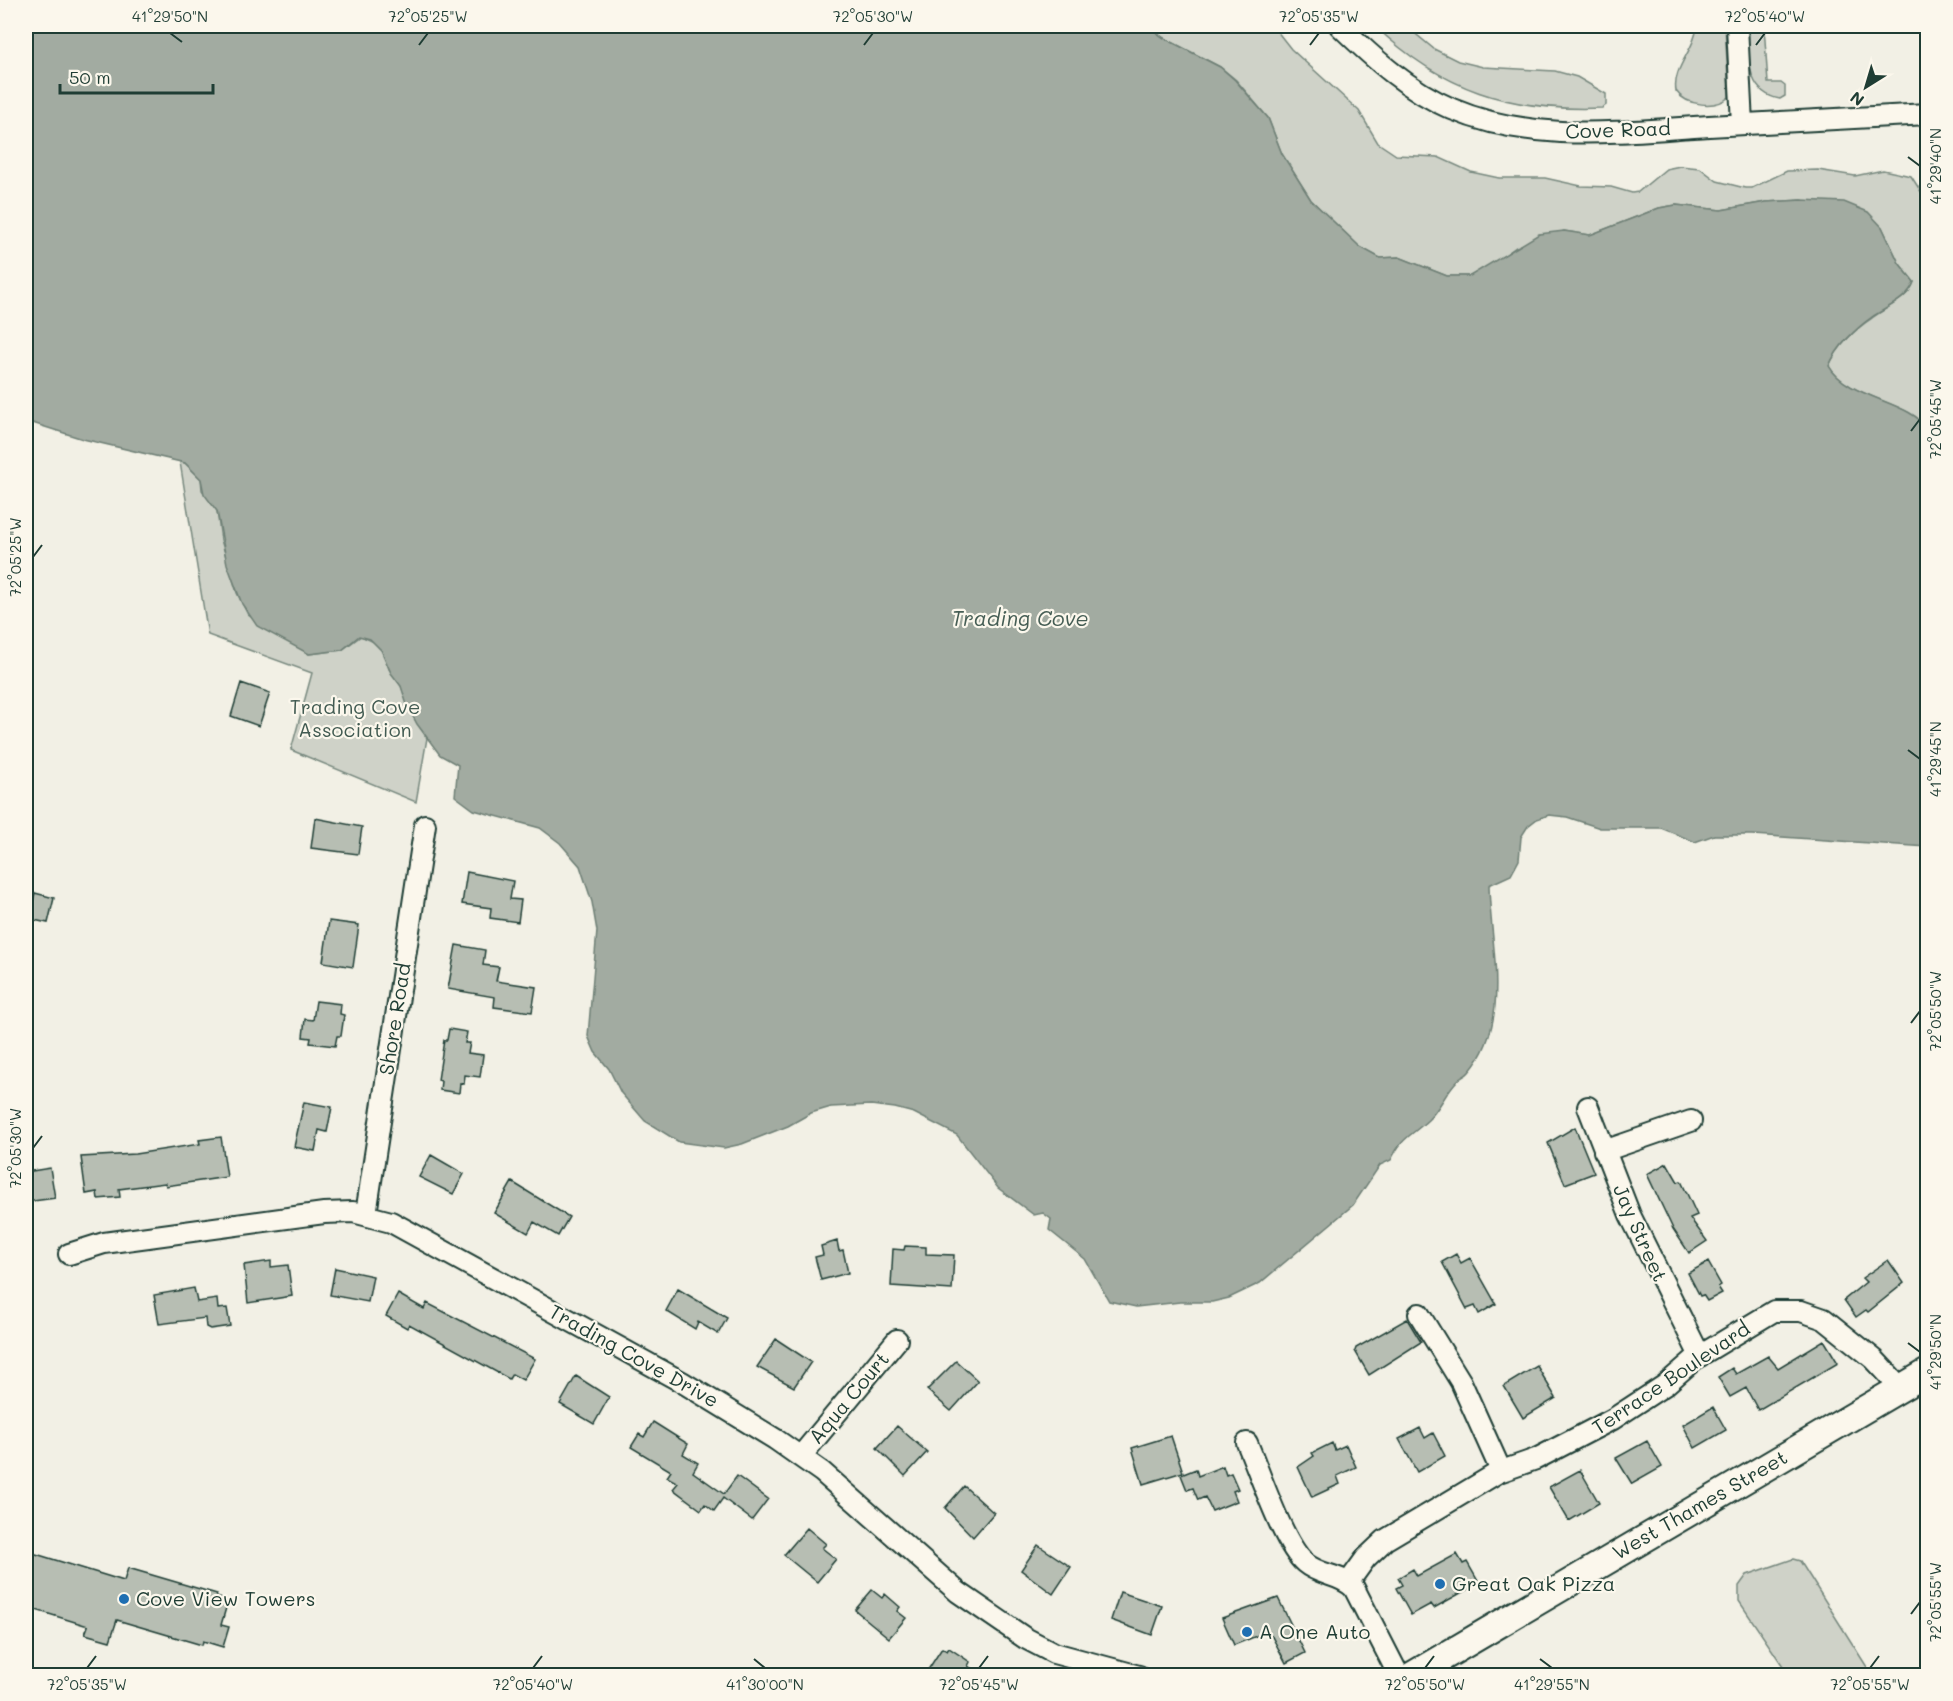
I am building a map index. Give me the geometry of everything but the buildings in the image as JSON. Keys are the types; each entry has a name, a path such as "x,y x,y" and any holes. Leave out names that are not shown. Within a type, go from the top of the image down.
{"main road":[{"name":"West Thames Street","path":"1411,1676 1928,1372"}],"street":[{"name":"Cove Road","path":"1340,26 1384,68 1418,91 1452,109 1505,126 1542,132 1581,133 1928,114"},
{"path":"1737,26 1742,124"},
{"name":"Shore Road","path":"366,1214 425,825"},
{"name":"Jay Street","path":"1588,1107 1630,1215 1700,1356"},
{"path":"1604,1151 1691,1122"},
{"name":"Trading Cove Drive","path":"69,1254 104,1243 134,1238 324,1213 366,1214 412,1232 726,1407 801,1456 939,1576 1018,1633 1054,1653 1139,1676"},
{"name":"Terrace Boulevard","path":"1348,1583 1366,1558 1385,1540 1501,1471 1536,1459 1594,1430 1652,1394 1700,1356 1774,1311 1801,1311 1824,1319 1842,1331 1874,1359 1901,1388"},
{"path":"1419,1314 1461,1382 1501,1471"},
{"name":"Aqua Court","path":"801,1456 897,1340"},
{"path":"1247,1443 1296,1552 1311,1568 1348,1583 1358,1593 1399,1676"}],"green space":[{"path":"1147,26 1273,26 1291,49 1359,111 1378,143 1396,155 1438,157 1471,172 1499,178 1545,178 1581,186 1611,187 1632,193 1638,192 1666,169 1680,166 1700,168 1717,181 1745,188 1752,188 1787,171 1818,170 1855,176 1883,170 1911,176 1927,201 1927,429 1908,412 1850,386 1829,366 1842,345 1853,333 1907,294 1914,282 1899,263 1882,227 1802,200 1766,202 1721,210 1676,205 1659,208 1590,235 1564,231 1516,247 1483,271 1470,276 1447,276 1399,257 1380,258 1360,247 1311,200 1282,154 1268,118 1236,80 1220,67 1164,38"},
{"path":"1375,26 1406,26 1434,49 1458,61 1483,67 1555,71 1577,77 1606,94 1606,105 1602,108 1537,106 1507,101 1479,92 1452,81 1426,66 1400,48"},
{"path":"1697,26 1725,26 1729,97 1717,103 1694,103 1676,91 1677,75"},
{"path":"1748,26 1764,26 1768,83 1781,83 1785,86 1785,96 1780,99 1768,95 1754,80 1749,60"},
{"name":"Trading Cove Association","path":"180,462 185,463 201,479 202,490 217,511 221,540 237,593 248,615 309,654 342,650 361,636 374,642 384,653 389,669 401,686 414,718 427,738 416,802 291,750 312,673 208,635"},
{"path":"1793,1559 1800,1561 1872,1675 1789,1675 1739,1601 1739,1586 1747,1575"}],"water":[{"name":"Trading Cove","path":"26,26 1147,26 1164,38 1220,67 1235,80 1268,118 1282,154 1311,200 1360,247 1380,258 1399,257 1447,276 1470,276 1539,234 1564,231 1590,235 1659,208 1676,205 1721,210 1766,202 1802,200 1844,202 1868,212 1882,227 1899,263 1914,282 1902,298 1872,317 1853,333 1842,345 1829,366 1850,386 1908,412 1927,429 1927,847 1753,835 1714,835 1695,842 1661,828 1600,828 1567,817 1549,815 1537,819 1528,826 1521,837 1519,860 1511,875 1489,885 1496,982 1491,1030 1483,1052 1469,1072 1454,1084 1432,1116 1403,1142 1391,1160 1380,1165 1353,1205 1260,1283 1229,1298 1212,1302 1180,1302 1136,1307 1109,1301 1085,1259 1049,1230 1051,1219 1043,1213 1034,1215 998,1188 957,1135 914,1113 871,1105 831,1107 811,1113 788,1126 742,1144 724,1148 679,1142 645,1121 621,1093 609,1069 595,1052 588,1036 597,931 592,902 580,866 560,843 540,828 474,810 455,796 458,765 440,755 417,724 407,705 401,686 391,673 381,650 370,639 359,636 342,650 309,654 257,626 242,604 227,564 217,511 204,494 201,479 185,463 83,439 26,421"}],"place":[{"name":"Great Oak Pizza","path":"1440,1584"},
{"name":"Cove View Towers","path":"124,1599"},
{"name":"A One Auto","path":"1247,1632"}]}
